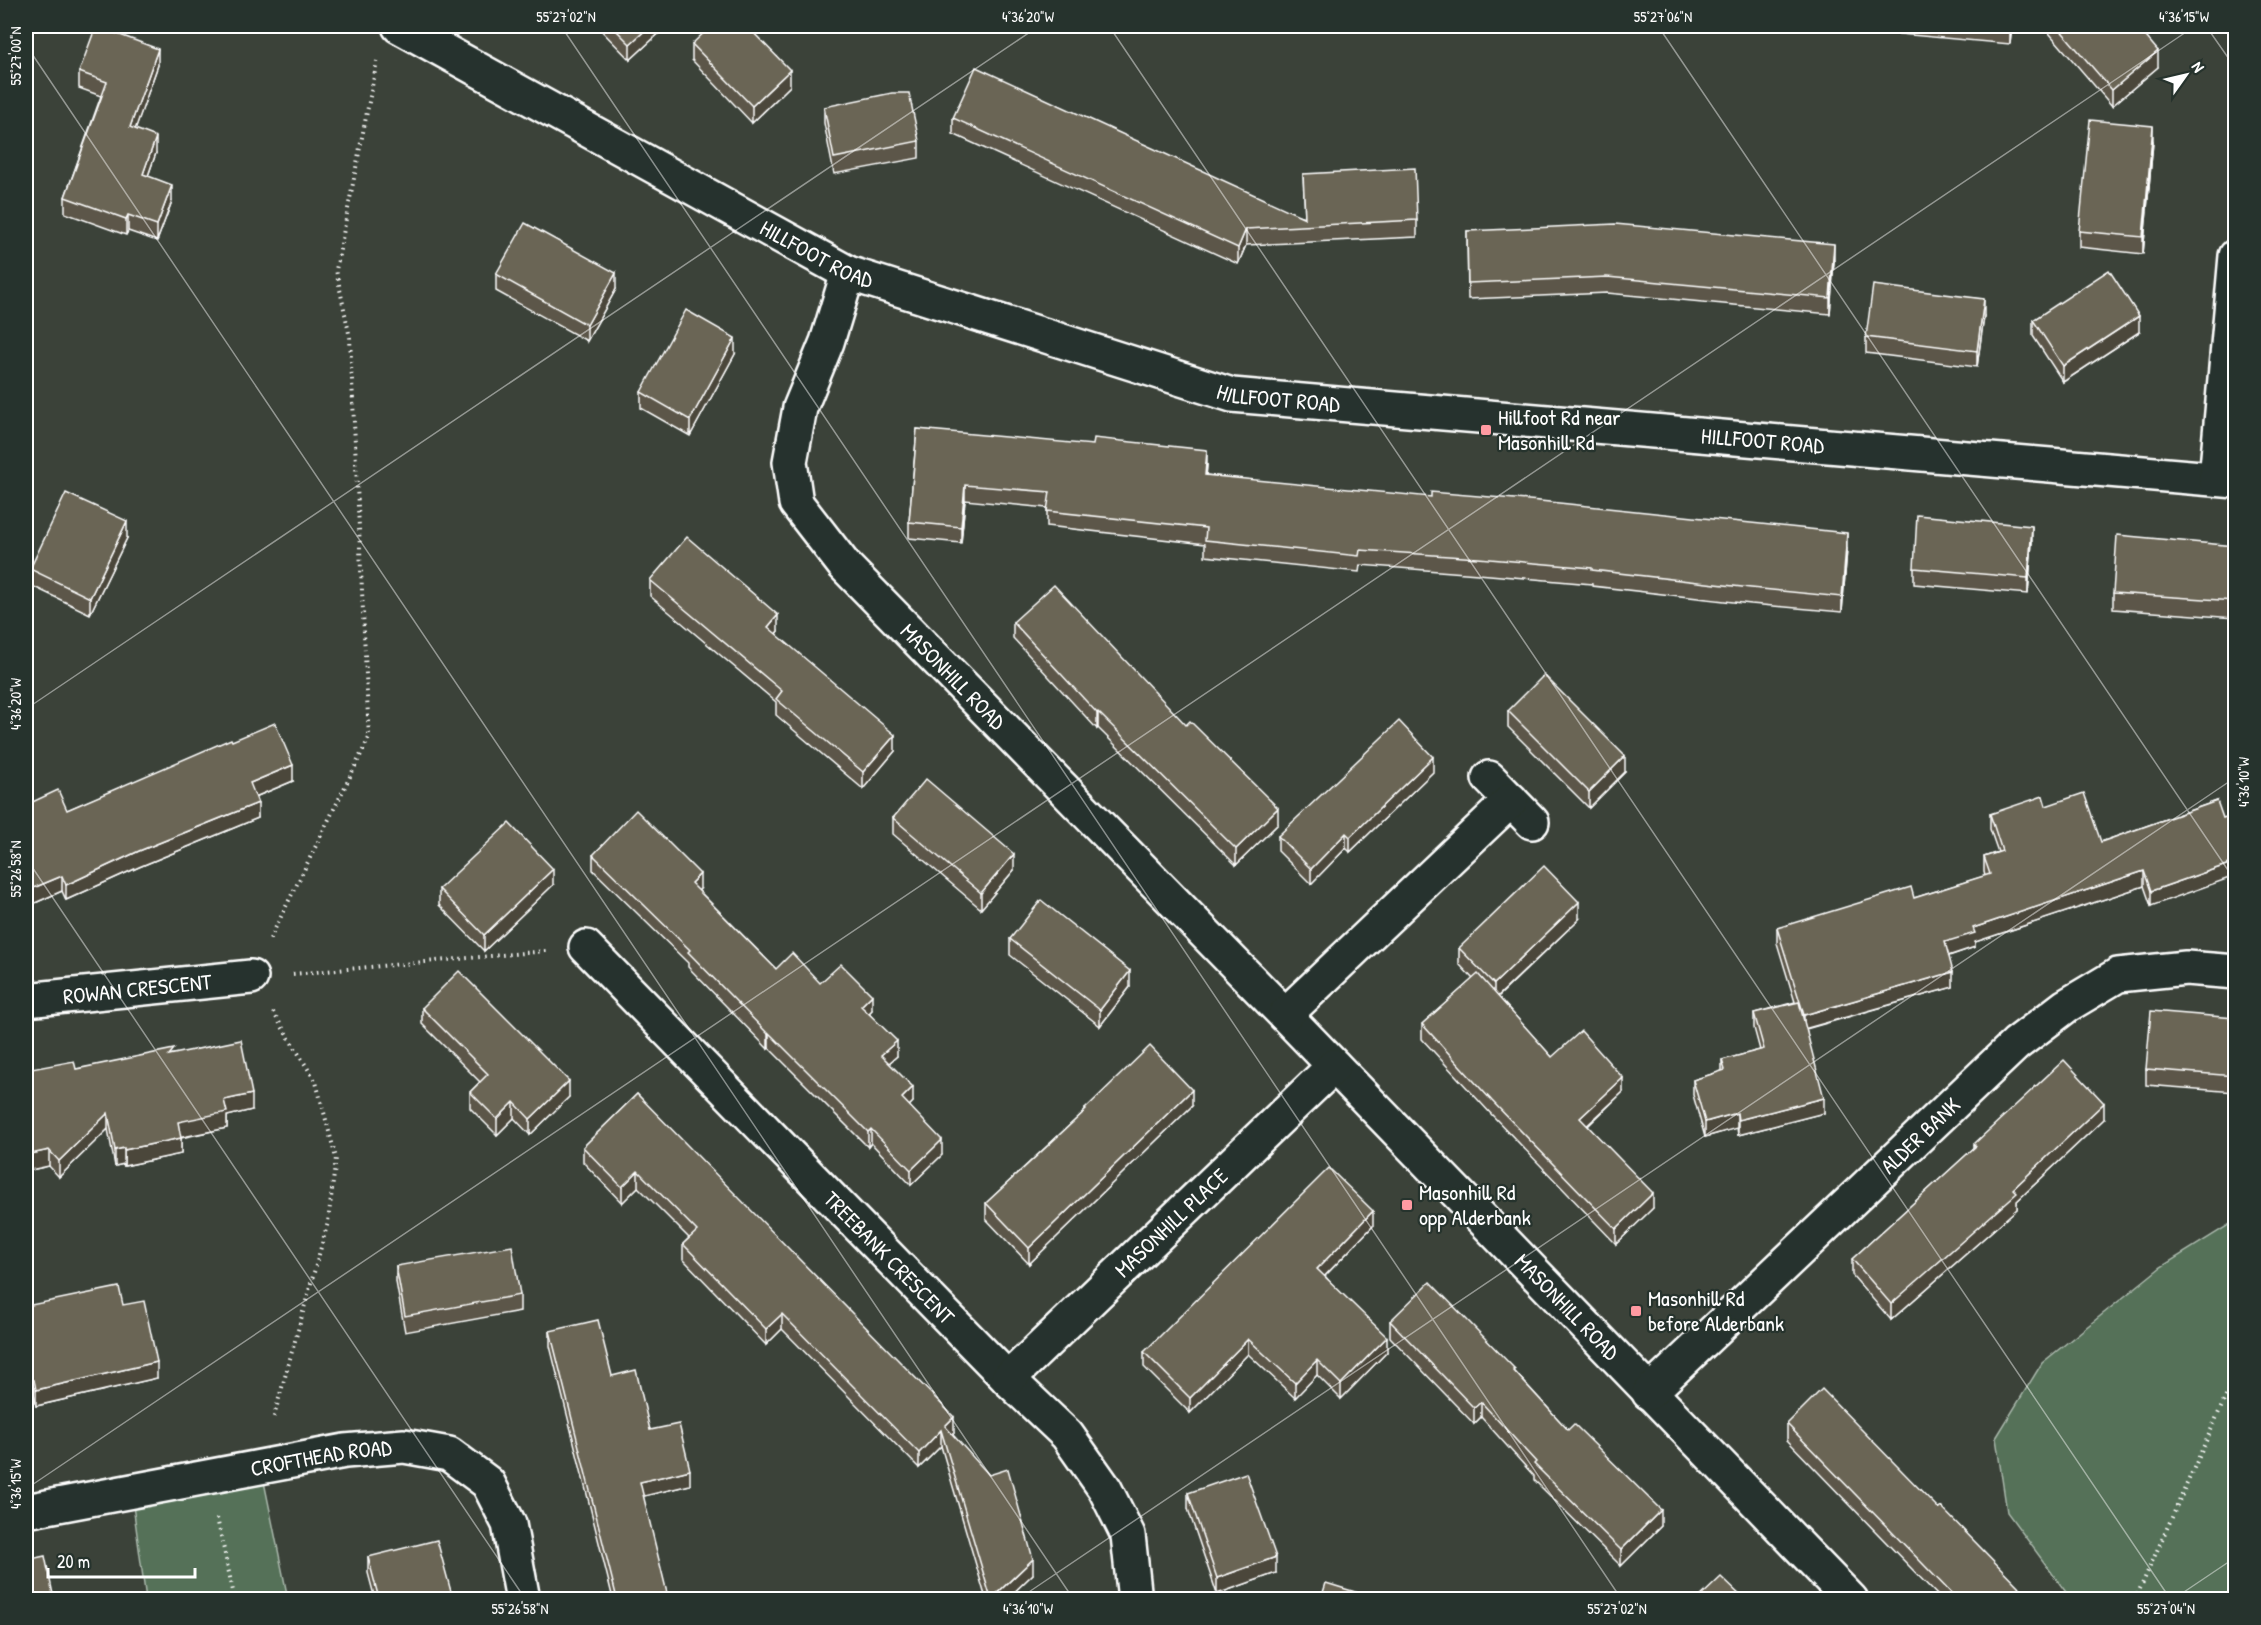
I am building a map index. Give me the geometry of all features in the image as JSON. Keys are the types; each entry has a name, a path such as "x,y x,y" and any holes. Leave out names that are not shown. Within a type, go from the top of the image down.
{"street":[{"name":"HILLFOOT ROAD","path":"399,26 848,273 1232,395 2226,480"},
{"path":"2226,480 2235,256"},
{"name":"MASONHILL ROAD","path":"848,273 827,342 800,408 790,462 796,503 844,565 1285,1015 1851,1599"},
{"path":"1285,1015 1511,800"},
{"name":"TREEBANK CRESCENT","path":"586,947 1008,1379 1067,1435 1105,1489 1128,1535 1135,1599"},
{"name":"ALDER BANK","path":"1649,1393 2016,1044 2066,1006 2118,975 2186,968 2235,972"},
{"name":"ROWAN CRESCENT","path":"26,1000 251,978"},
{"name":"MASONHILL PLACE","path":"1008,1379 1334,1066"},
{"name":"CROFTHEAD ROAD","path":"26,1511 345,1451 404,1446 449,1454 488,1483 509,1524 523,1599"}],"path":[{"path":"251,978 369,738 350,338 336,270 377,60"},
{"path":"251,978 586,947"},
{"path":"251,978 316,1082 336,1158 328,1222 297,1328 261,1467"},
{"path":"2135,1599 2235,1374"},
{"path":"207,1477 236,1599"}],"green space":[{"path":"2235,1221 2235,1599 2071,1599 2007,1512 1996,1438 2042,1363 2161,1267"},
{"path":"261,1467 288,1599 146,1599 131,1491"}],"building":[{"path":"96,26 158,49 130,127 156,137 143,174 172,185 157,225 128,215 126,219 65,197 107,82 79,72"},
{"path":"612,26 650,26 630,44"},
{"path":"711,26 747,26 790,70 752,106 692,44"},
{"path":"1981,26 2011,26 2010,28"},
{"path":"2057,26 2137,26 2158,51 2112,90"},
{"path":"976,67 1305,218 1303,174 1415,168 1417,220 1246,229 1238,248 953,118"},
{"path":"892,93 909,93 919,141 834,158 824,107"},
{"path":"2090,120 2153,126 2143,237 2079,231"},
{"path":"525,223 616,273 587,325 496,274"},
{"path":"1615,224 1834,244 1830,298 1607,277 1468,283 1467,231"},
{"path":"2109,270 2139,316 2063,366 2033,320"},
{"path":"1873,285 1984,299 1977,351 1866,337"},
{"path":"686,310 735,338 690,420 641,392"},
{"path":"917,429 1093,445 1094,438 1207,450 1205,475 1431,497 1431,492 1540,501 1847,533 1842,597 1592,570 1592,568 1360,550 1359,556 1205,540 1206,528 1047,511 1050,492 965,485 961,527 909,522"},
{"path":"66,493 127,521 90,598 30,569"},
{"path":"1917,515 2032,526 2028,578 1914,568"},
{"path":"2117,535 2235,546 2235,601 2113,593"},
{"path":"687,537 778,615 768,627 895,735 863,772 776,699 782,691 650,580"},
{"path":"1054,585 1186,725 1190,721 1278,808 1236,849 1097,713 1013,622"},
{"path":"1544,675 1625,756 1589,792 1508,711"},
{"path":"1399,721 1433,757 1350,837 1346,833 1311,869 1278,836"},
{"path":"275,723 293,765 250,783 258,803 139,851 66,885 62,876 26,891 26,805 58,790 67,810 231,739 232,741"},
{"path":"926,779 1014,854 981,893 893,818"},
{"path":"2084,793 2101,842 2217,801 2223,818 2235,814 2235,862 2151,891 2144,871 1973,928 1975,933 1945,942 1953,972 1804,1015 1777,928 1911,887 1914,898 1990,874 1984,857 2002,851 1990,814 2043,796 2046,806"},
{"path":"636,810 700,874 691,883 776,969 792,953 820,983 841,964 872,995 861,1006 897,1041 881,1055 913,1087 902,1098 942,1140 911,1170 871,1129 868,1132 768,1034 688,952 690,950 593,855"},
{"path":"509,823 553,869 484,935 439,889"},
{"path":"1544,866 1579,902 1494,984 1459,948"},
{"path":"1041,900 1130,971 1100,1010 1010,939"},
{"path":"459,971 569,1081 530,1119 514,1102 497,1119 470,1092 488,1074 422,1008"},
{"path":"1478,974 1552,1057 1581,1031 1623,1078 1580,1118 1653,1193 1616,1229 1492,1101 1422,1024"},
{"path":"1799,1002 1824,1098 1738,1120 1737,1113 1705,1122 1693,1080 1725,1070 1722,1060 1764,1049 1754,1013"},
{"path":"2151,1011 2235,1018 2235,1076 2146,1069"},
{"path":"241,1040 252,1094 224,1100 227,1112 178,1122 181,1138 115,1150 108,1113 59,1161 49,1150 26,1155 26,1070 74,1061 76,1069 174,1049 169,1055"},
{"path":"1150,1046 1192,1090 1029,1248 986,1203 1086,1110"},
{"path":"2064,1060 2104,1103 2013,1189 2017,1193 1891,1304 1852,1259 1976,1146 1974,1144"},
{"path":"637,1094 954,1417 945,1426 989,1475 1008,1469 1033,1559 991,1599 941,1430 919,1453 782,1314 766,1329 683,1244 697,1231 638,1171 622,1187 583,1147"},
{"path":"1329,1168 1373,1211 1317,1269 1387,1337 1341,1384 1317,1360 1295,1383 1248,1339 1190,1398 1144,1352"},
{"path":"512,1246 520,1295 405,1316 396,1266"},
{"path":"1430,1282 1515,1369 1513,1370 1568,1430 1574,1424 1661,1510 1621,1550 1534,1464 1536,1462 1481,1402 1474,1408 1390,1321"},
{"path":"119,1287 123,1305 144,1301 157,1362 36,1390 34,1380 26,1382 26,1306"},
{"path":"598,1320 612,1376 636,1370 650,1430 679,1424 690,1470 640,1482 667,1593 641,1599 617,1599 550,1331"},
{"path":"1822,1389 2020,1588 2008,1599 1957,1599 1787,1424"},
{"path":"1246,1473 1276,1557 1217,1578 1188,1493"},
{"path":"437,1540 453,1599 379,1599 368,1557"},
{"path":"45,1556 54,1599 26,1599 26,1560"},
{"path":"1721,1577 1744,1599 1698,1599"},
{"path":"1326,1583 1378,1599 1321,1599"}],"place":[{"name":"Hillfoot Rd near Masonhill Rd","path":"1486,430"},
{"name":"Masonhill Rd opp Alderbank","path":"1407,1205"},
{"name":"Masonhill Rd before Alderbank","path":"1636,1311"}]}
